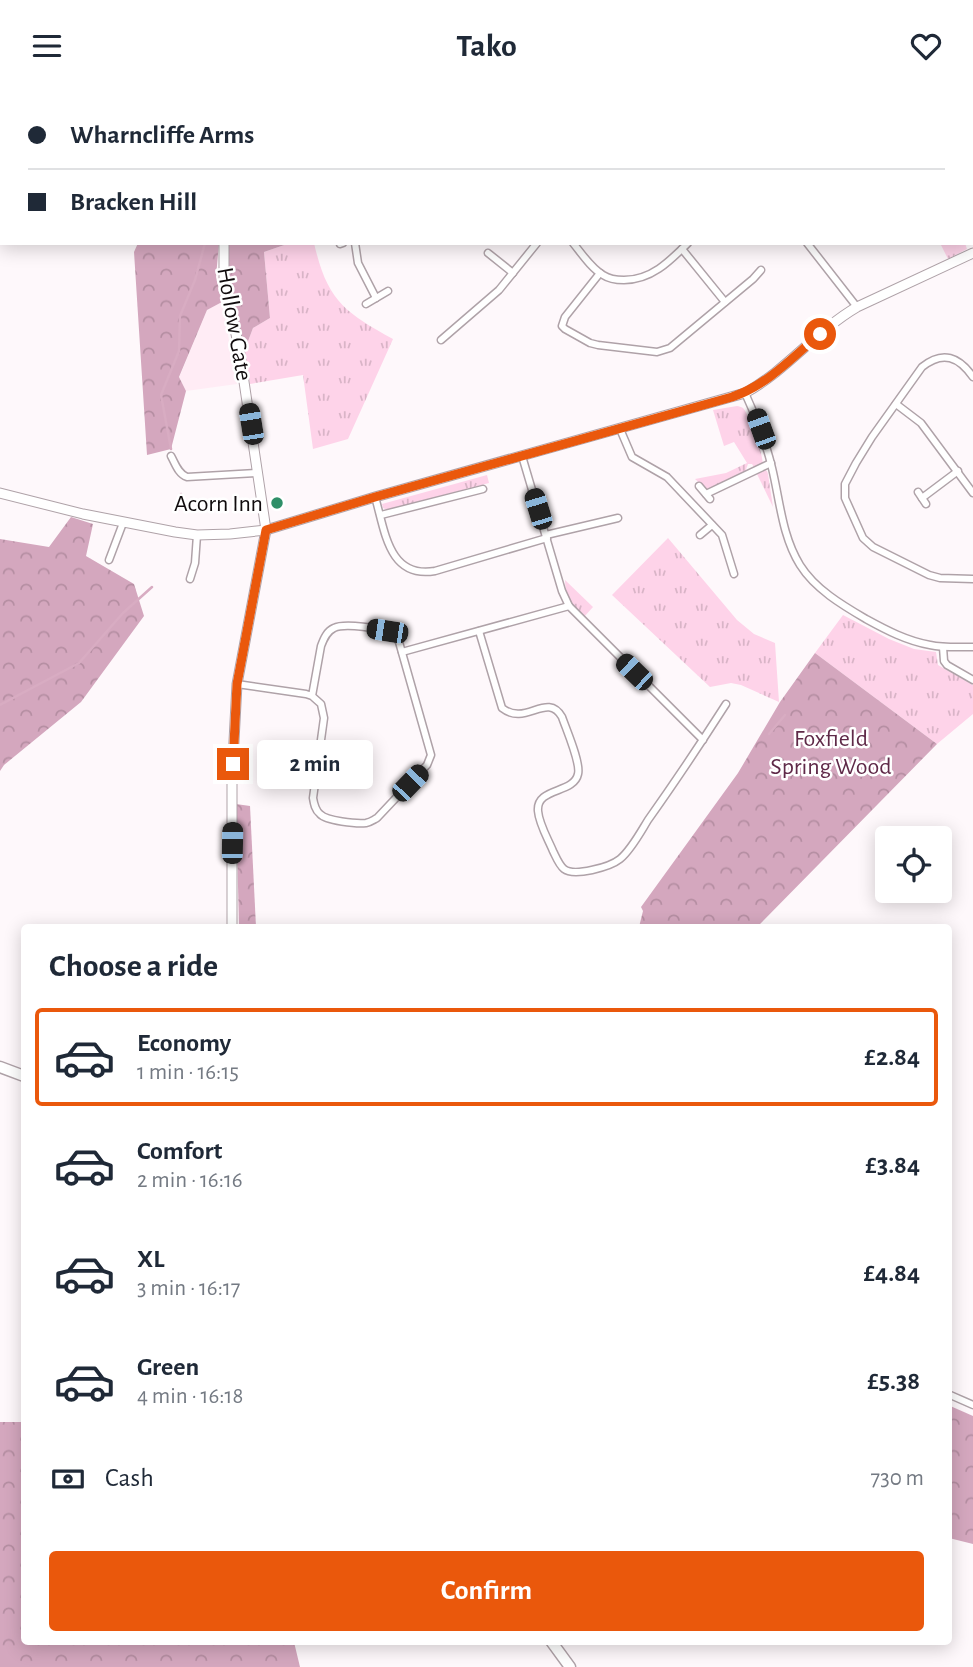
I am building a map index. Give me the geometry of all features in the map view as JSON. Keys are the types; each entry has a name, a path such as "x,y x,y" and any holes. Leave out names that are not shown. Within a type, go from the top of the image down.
{"highway":[{"path":"0,1067 21,1075"},
{"path":"554,1645 570,1667"}],"main road":[{"name":"Hollow Gate","path":"224,245 224,278 239,348 266,530 237,684 233,769 232,924"},
{"path":"0,493 123,523 197,535 266,530 745,393 771,376 836,320 857,307 973,253"}],"street":[{"path":"355,245 358,263 376,298"},
{"path":"441,339 499,290 535,245"},
{"path":"578,245 600,273 614,280 640,278 656,272 686,245"},
{"path":"809,245 857,307"},
{"path":"682,249 725,302"},
{"path":"488,253 513,273"},
{"path":"600,273 562,325 594,344 657,352 670,348 761,271"},
{"path":"366,304 388,291"},
{"path":"973,377 962,363 948,357 938,358 922,367 872,437 847,479 845,492 846,503 863,538 873,547 929,575 973,579"},
{"path":"745,393 771,463 783,524 794,553 807,575 836,601 875,624 912,641 943,647 973,647"},
{"path":"896,404 921,423 973,493"},
{"path":"620,429 632,457 667,477 712,525 724,541 734,574"},
{"path":"171,456 178,470 187,477 258,473"},
{"path":"522,456 562,591 569,605 703,740"},
{"path":"699,486 708,497 771,463"},
{"path":"922,498 958,471"},
{"path":"381,515 483,489"},
{"path":"375,497 393,554 406,566 425,572 618,517"},
{"path":"108,560 123,523"},
{"path":"700,535 712,525"},
{"path":"190,579 196,555 197,535"},
{"path":"402,652 569,605"},
{"path":"237,684 296,692 312,696 321,704 324,718 313,798 316,810 327,818 358,823 372,821 427,765 431,755 396,636 387,631 344,625 330,630 323,639 312,696"},
{"path":"479,631 502,708 517,715 548,707 559,712 562,717 579,772 574,782 541,799 538,811 556,858 564,869 574,873 609,865 623,856 726,704"},
{"path":"943,647 947,665 973,680"},
{"path":"952,1396 973,1405"}],"shaded area":[{"path":"222,302 237,384 186,391 179,378 207,310"}],"green space":[{"path":"137,245 219,245 216,277 222,302 207,310 179,377 186,391 171,449 147,455 134,252"},
{"path":"227,245 284,245 264,252 270,318 253,328 244,352 226,279"},
{"path":"284,245 315,245 325,278 340,302 362,321 393,339 348,439 313,449 303,375 250,384 244,352 253,328 270,318 264,252"},
{"path":"941,245 966,245 967,249 948,259"},
{"path":"737,406 743,408 749,419 759,444 763,465 754,467 748,464 745,472 706,489 695,479 726,473 747,463 734,442 724,446 713,410"},
{"path":"765,470 768,474 773,507 757,474"},
{"path":"487,475 489,483 387,510 383,508 382,504"},
{"path":"71,517 93,524 86,556 134,584 144,616 81,702 0,771 0,539 49,547"},
{"path":"668,538 737,620 754,634 775,643 779,702 741,685 731,683 710,687 612,595"},
{"path":"565,580 593,607 584,617 570,600"},
{"path":"843,615 914,649 936,652 938,665 973,685 973,714 937,744 815,653"},
{"name":"Foxfield Spring Wood","path":"815,653 937,744 760,924 640,924 643,911 641,907 738,773 780,702"},
{"path":"236,804 250,806 256,924 239,924"},
{"path":"952,1407 973,1416 973,1544 952,1539"},
{"path":"0,1422 21,1422 21,1645 295,1645 300,1667 0,1667"}],"waterway":[{"path":"171,449 161,395 179,351 180,316 195,280 204,245"},
{"path":"178,510 181,494"},
{"path":"0,705 79,663 123,613 152,587"},
{"path":"769,734 785,715"}],"place":[{"name":"Acorn Inn","path":"277,503"}],"route":[{"path":"233,764 237,684 266,530 745,393 771,376 820,334"}]}
